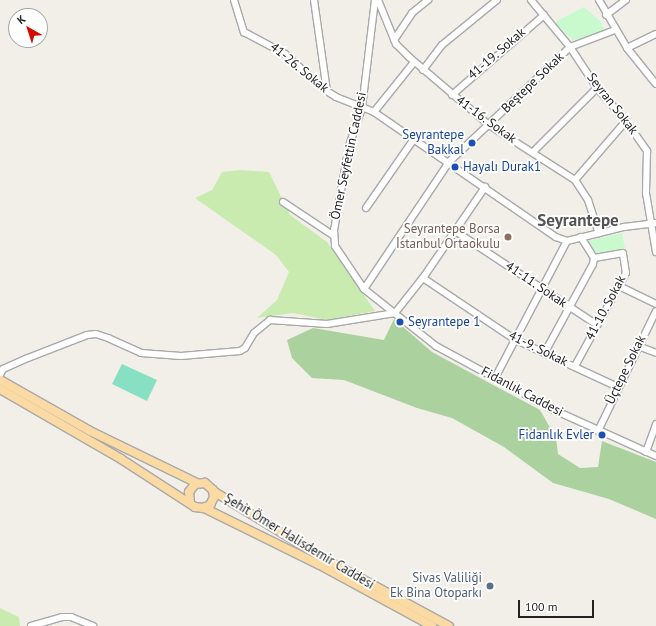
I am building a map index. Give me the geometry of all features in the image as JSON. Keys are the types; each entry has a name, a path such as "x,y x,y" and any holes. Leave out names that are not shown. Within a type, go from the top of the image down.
{"main road":[{"path":"0,380 90,431 197,483 207,484 213,491 213,502 204,508 195,507 190,502 0,389"},
{"path":"190,502 189,491 197,483"},
{"name":"Şehit Ömer Halisdemir Caddesi","path":"213,491 323,558 449,626"},
{"name":"Şehit Ömer Halisdemir Caddesi","path":"204,508 318,564 432,626"}],"street":[{"name":"41-26. Sokak","path":"234,0 244,32 267,42 285,54 327,91 362,108 374,112 552,234 567,241"},
{"path":"314,0 327,91"},
{"name":"41-16. Sokak","path":"377,0 394,40 414,62 489,125 575,180 588,200 599,233"},
{"name":"Ömer Seyfettin Caddesi","path":"377,0 362,108 349,146 334,236 335,246 364,289 395,313"},
{"path":"394,40 412,13 428,0"},
{"path":"423,70 447,40 497,0"},
{"name":"Seyran Sokak","path":"531,0 570,47 597,88 626,121 647,151 646,194 653,224"},
{"path":"599,0 606,15 626,48 656,84"},
{"path":"606,15 626,0"},
{"name":"41-19. Sokak","path":"452,95 544,15"},
{"path":"570,47 615,30"},
{"path":"626,48 656,34"},
{"name":"Beştepe Sokak","path":"364,289 449,162 570,47"},
{"path":"374,112 414,62"},
{"path":"533,152 597,88"},
{"path":"575,180 626,121"},
{"path":"366,208 414,139"},
{"path":"0,375 3,369 88,335 96,334 108,338 141,353 188,356 240,351 245,348 254,333 270,320 327,324 395,313 423,278 485,187"},
{"path":"283,202 334,236"},
{"path":"495,378 514,339 567,241 599,233 653,224 656,252"},
{"name":"41-11. Sokak","path":"455,230 597,325"},
{"path":"544,352 570,308 594,258 581,237"},
{"name":"41-10. Sokak","path":"575,366 626,274 623,254 594,258"},
{"name":"41-9. Sokak","path":"423,278 514,339 618,387"},
{"path":"619,286 656,304"},
{"name":"Üçtepe Sokak","path":"598,431 656,310"},
{"name":"Fidanlık Caddesi","path":"395,313 436,346 598,431 656,456"},
{"path":"638,346 656,353"},
{"path":"646,452 656,424"},
{"path":"31,626 62,617 71,617 93,626"}],"green space":[{"path":"584,7 601,22 605,33 573,40 556,24 557,21"},
{"path":"240,170 269,172 290,215 327,242 375,311 327,320 293,313 257,318 277,300 289,272 276,255 195,198 212,190 222,172"},
{"path":"622,233 625,249 597,253 588,241"},
{"path":"394,319 432,352 540,410 556,438 558,454 580,468 598,467 602,441 656,462 656,519 609,499 553,483 504,447 452,418 417,408 344,380 312,378 292,358 287,340 313,328 384,340"},
{"path":"122,364 157,380 147,401 112,384"},
{"path":"0,608 19,617 20,626 0,626"}],"place":[{"name":"Seyrantepe Bakkal","path":"472,143"},
{"name":"Hayalı Durak1","path":"455,167"},
{"name":"Seyrantepe Borsa İstanbul Ortaokulu","path":"508,237"},
{"name":"Seyrantepe 1","path":"400,322"},
{"name":"Fidanlık Evler","path":"602,435"},
{"name":"Sivas Valiliği Ek Bina Otoparkı","path":"490,586"}],"district":[{"name":"Seyrantepe","path":"578,221"}]}
